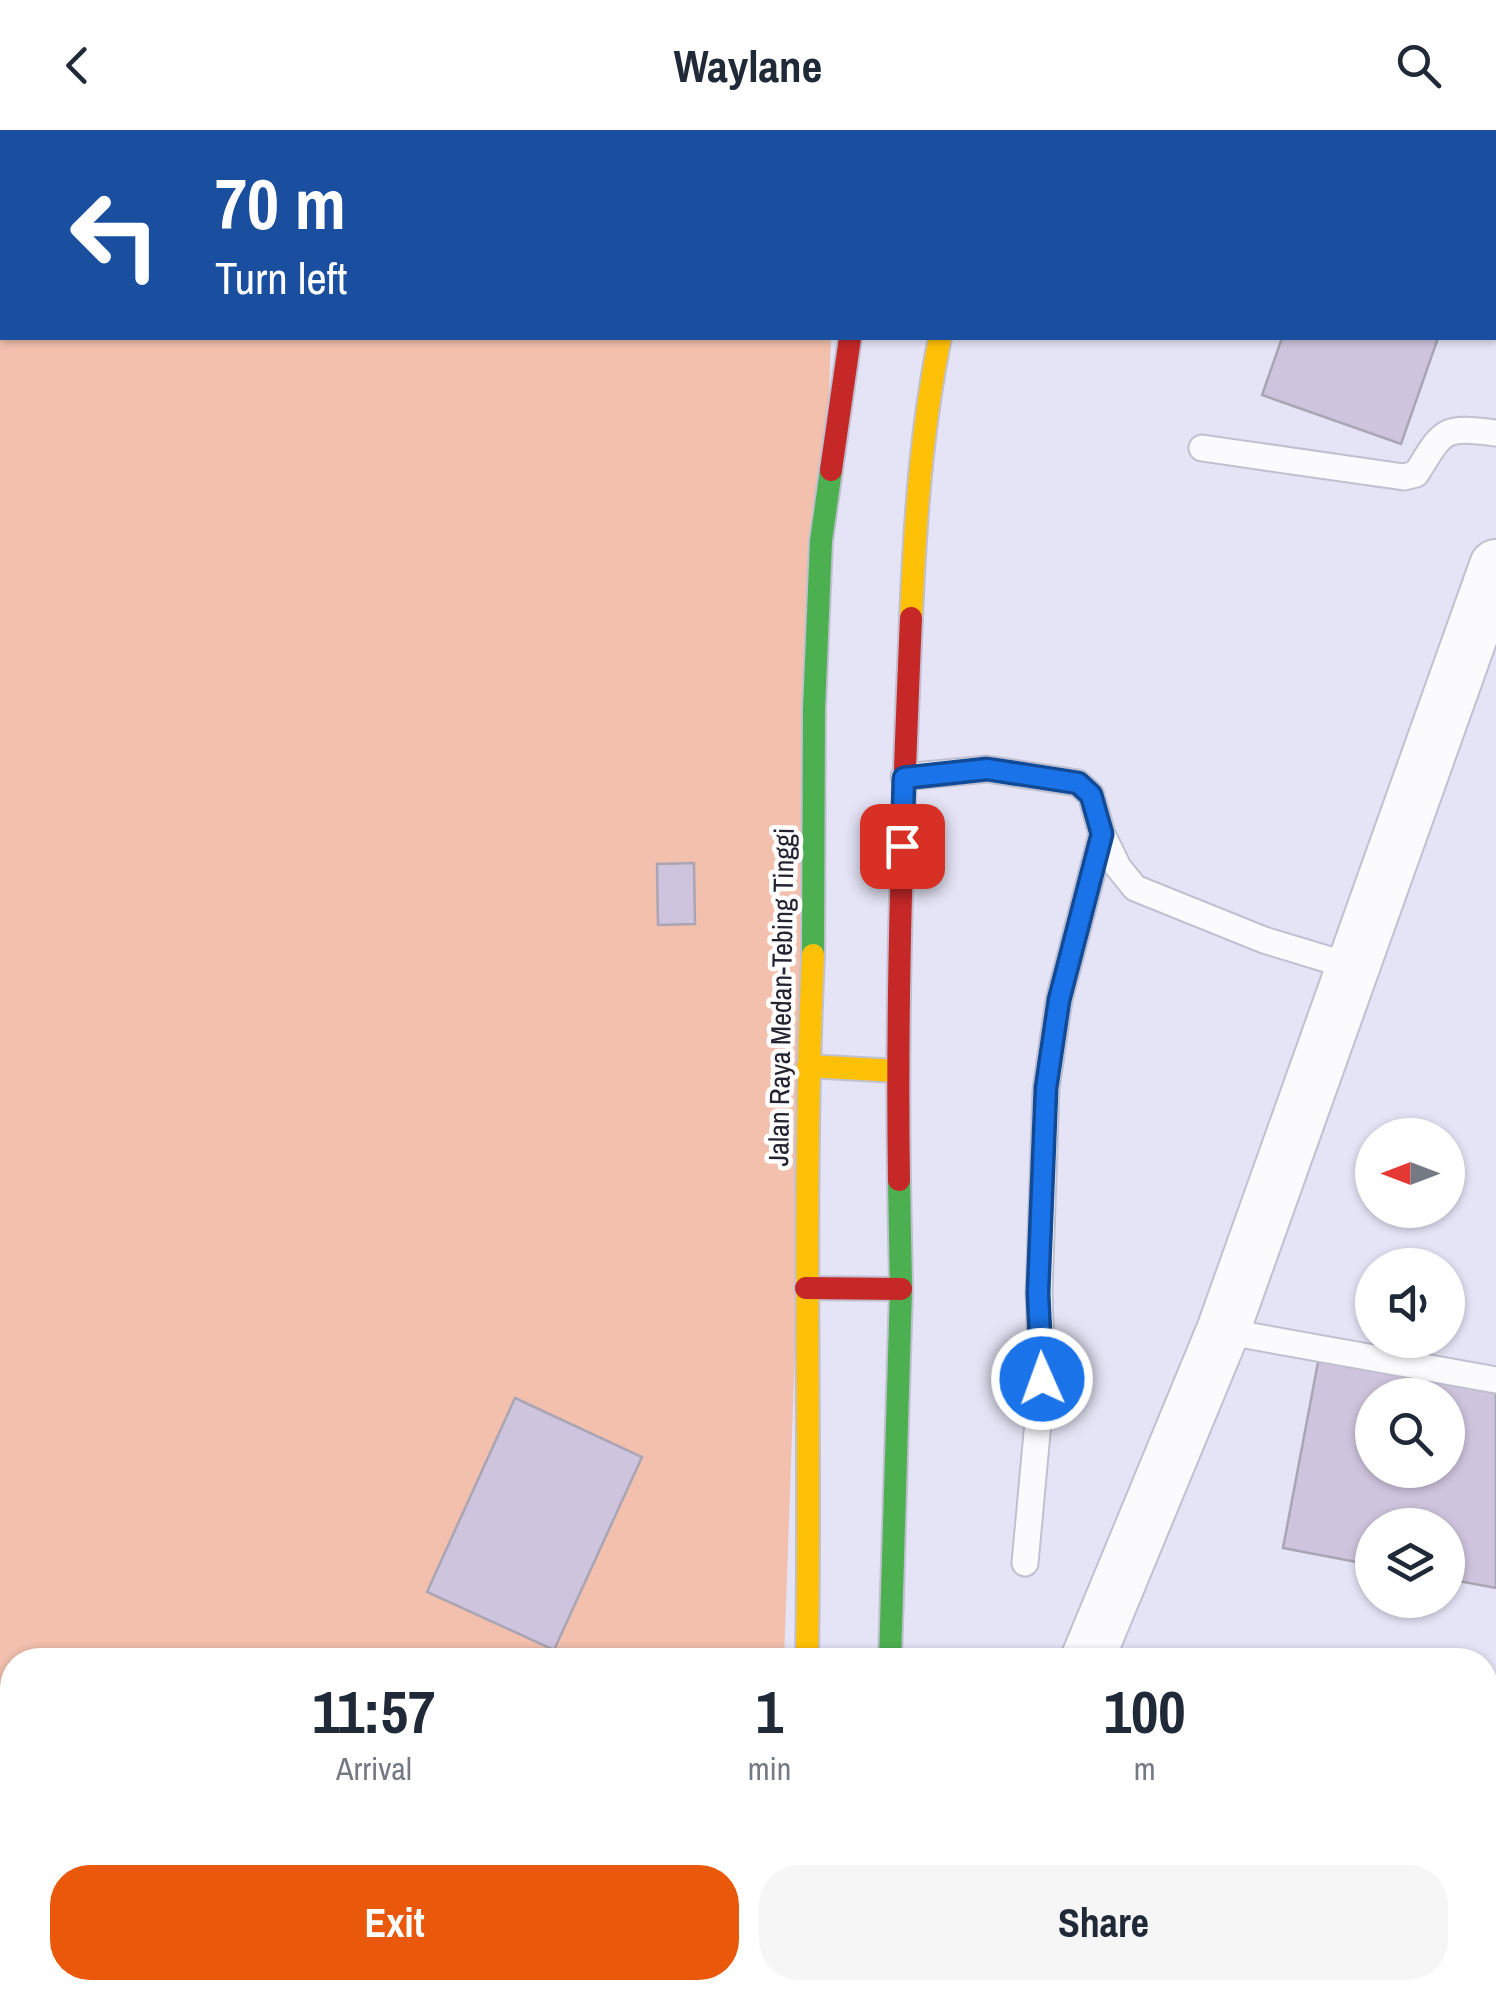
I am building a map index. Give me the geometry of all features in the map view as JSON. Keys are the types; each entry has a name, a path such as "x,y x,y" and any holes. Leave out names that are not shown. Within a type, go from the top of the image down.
{"highway":[{"name":"Jalan Raya Medan-Tebing Tinggi","path":"807,1648 806,1288 808,1066 814,936 814,709 821,542 850,340"},
{"path":"890,1648 901,1290 897,1070 904,778 915,522 930,387 940,340"},
{"path":"808,1066 897,1070"},
{"path":"806,1288 901,1290"}],"street":[{"path":"1092,1648 1223,1331 1496,566"}],"lane":[{"path":"1202,448 1404,477 1416,474 1436,441 1454,429 1496,433"},
{"path":"904,778 987,769 1078,783 1091,795 1102,834 1118,867 1135,888 1264,940 1353,968"},
{"path":"1025,1562 1042,1379 1038,1293 1046,1088 1059,1000 1102,834"},
{"path":"1223,1331 1496,1380"}],"shaded area":[{"path":"0,340 831,340 784,1648 0,1648"}],"building":[{"path":"1281,340 1437,340 1401,444 1262,395"},
{"path":"694,863 695,924 658,925 657,864"},
{"path":"1319,1357 1428,1378 1355,1378 1355,1488 1465,1488 1465,1385 1496,1391 1496,1588 1465,1582 1465,1508 1355,1508 1355,1562 1283,1548"},
{"path":"515,1398 642,1457 555,1648 427,1592"}],"traffic: fast":[{"path":"813,955 814,709 821,541 831,470"},
{"path":"890,1648 901,1289 899,1180"}],"traffic: slow":[{"path":"911,618 920,477 940,340"},
{"path":"807,1648 808,1131 813,955"},
{"path":"808,1066 897,1071"}],"traffic: jam":[{"path":"831,470 850,340"},
{"path":"899,1180 899,969 911,618"},
{"path":"806,1288 901,1289"}],"route":[{"path":"902,846 904,778 987,769 1078,783 1091,795 1102,834 1059,1000 1046,1088 1038,1293 1042,1379"}]}
